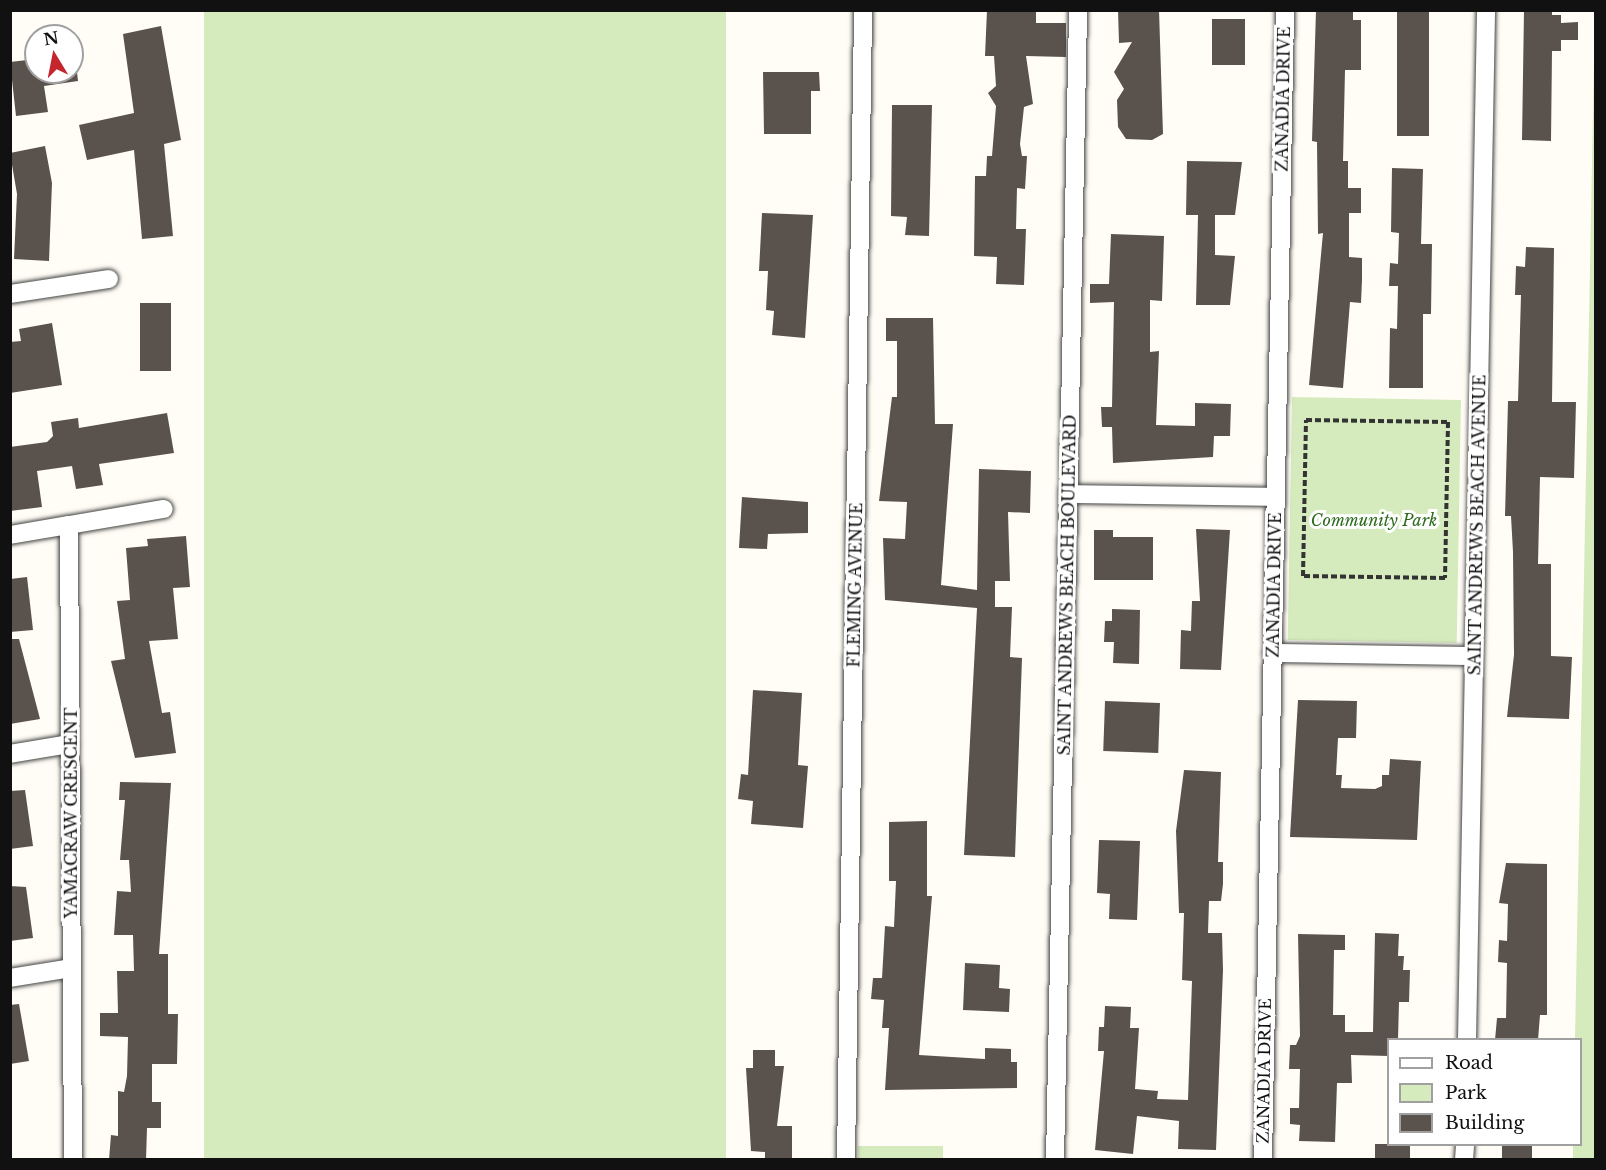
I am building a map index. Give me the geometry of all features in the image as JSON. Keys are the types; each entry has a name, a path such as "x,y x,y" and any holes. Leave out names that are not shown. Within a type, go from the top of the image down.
{"street":[{"name":"FLEMING AVENUE","path":"846,1160 863,10"},
{"name":"SAINT ANDREWS BEACH BOULEVARD","path":"1055,1160 1078,10"},
{"name":"ZANADIA DRIVE","path":"1263,1160 1285,10"},
{"name":"SAINT ANDREWS BEACH AVENUE","path":"1467,1038 1486,10"},
{"path":"10,294 109,279"},
{"path":"1068,494 1275,497"},
{"path":"10,535 164,509"},
{"name":"YAMACRAW CRESCENT","path":"69,525 73,1160"},
{"path":"1272,653 1474,656"},
{"path":"10,754 70,744"},
{"path":"10,978 71,968"}],"path":[{"path":"1306,420 1448,422 1445,578 1303,576 1306,420"}],"green space":[{"path":"1595,10 1596,1159 1573,1160 1573,1146 1582,1146 1582,1038 1575,1038"},
{"path":"204,11 726,11 726,1159 204,1159"},
{"name":"Community Park","path":"1292,397 1461,400 1457,643 1288,640"},
{"path":"858,1146 943,1146 943,1159 858,1159"}],"building":[{"path":"987,10 1036,10 1036,23 1066,23 1066,57 1026,56 1033,104 1024,107 1020,144 1022,156 1027,156 1025,189 1017,188 1016,229 1026,229 1024,285 996,284 997,257 974,256 975,176 986,176 987,156 992,156 996,106 988,93 996,86 994,56 985,56"},
{"path":"1118,10 1159,10 1163,134 1152,140 1126,139 1118,127 1117,100 1124,89 1114,72 1132,42 1119,43"},
{"path":"1316,10 1353,10 1353,20 1361,20 1361,70 1345,70 1343,161 1348,161 1348,188 1361,188 1361,213 1349,213 1349,257 1362,258 1361,303 1350,302 1343,388 1309,385 1323,233 1318,234 1317,142 1312,141"},
{"path":"1397,10 1429,10 1429,136 1397,136"},
{"path":"1524,10 1552,10 1552,15 1561,15 1561,23 1578,22 1578,40 1561,40 1561,51 1552,51 1551,141 1522,140"},
{"path":"1212,19 1245,19 1245,65 1212,65"},
{"path":"161,26 181,140 164,144 173,236 142,239 134,150 87,160 79,125 134,113 123,34"},
{"path":"24,60 24,84 58,84 44,86 48,112 16,116 10,62"},
{"path":"763,72 819,72 820,91 811,91 811,134 764,134"},
{"path":"892,105 932,105 929,236 905,235 907,217 891,216"},
{"path":"45,146 52,183 49,261 14,259 17,194 10,153"},
{"path":"1187,161 1242,162 1235,215 1215,215 1215,255 1235,256 1230,305 1196,305 1198,215 1186,215"},
{"path":"1392,168 1423,169 1421,244 1432,244 1431,314 1423,314 1423,388 1389,388 1390,328 1397,329 1398,286 1389,286 1390,263 1398,264 1399,233 1391,232"},
{"path":"762,213 813,215 805,338 772,335 774,311 766,310 768,271 759,271"},
{"path":"1111,234 1164,236 1162,301 1150,300 1150,352 1159,351 1156,425 1195,426 1195,403 1231,404 1230,436 1214,436 1213,457 1113,463 1112,427 1102,427 1101,407 1112,407 1114,302 1090,303 1090,284 1109,284"},
{"path":"1526,247 1554,248 1552,402 1576,402 1574,478 1540,477 1538,564 1551,564 1551,656 1572,657 1569,719 1507,717 1514,655 1511,516 1505,516 1508,401 1518,401 1521,295 1515,295 1516,266 1525,267"},
{"path":"140,303 171,303 171,371 140,371"},
{"path":"886,318 933,318 935,424 953,424 941,585 977,590 979,469 1031,471 1030,513 1008,512 1010,581 995,581 995,607 1012,607 1010,657 1022,658 1015,857 964,855 977,608 885,600 883,538 905,539 907,502 879,501 892,397 897,397 897,341 886,341"},
{"path":"52,323 62,385 10,393 10,342 21,341 19,329"},
{"path":"167,413 174,453 99,464 103,485 76,489 72,466 37,471 42,507 10,511 10,447 47,442 53,436 51,422 78,418 79,428"},
{"path":"742,497 808,502 808,533 768,534 767,549 739,548"},
{"path":"1196,529 1230,530 1221,670 1180,669 1181,630 1191,631 1192,601 1200,601"},
{"path":"1094,530 1113,530 1113,537 1153,537 1153,580 1094,580"},
{"path":"186,536 190,587 173,588 178,639 149,641 162,713 170,712 176,753 135,758 111,661 125,659 117,601 130,600 126,548 148,546 147,539"},
{"path":"27,577 33,630 10,632 10,579"},
{"path":"1112,609 1140,610 1139,664 1113,663 1114,642 1104,642 1105,621 1112,621"},
{"path":"10,639 19,639 40,719 10,724"},
{"path":"753,690 802,693 798,765 808,766 803,828 751,824 753,801 738,799 741,774 748,775"},
{"path":"1298,700 1357,701 1356,738 1338,738 1336,775 1342,775 1341,788 1375,789 1382,786 1382,775 1389,775 1390,759 1421,761 1417,840 1290,837"},
{"path":"1105,701 1160,703 1158,753 1103,751"},
{"path":"1184,770 1221,772 1218,862 1223,862 1223,884 1221,901 1209,901 1208,933 1222,933 1223,970 1216,1150 1178,1149 1179,1121 1137,1116 1133,1154 1095,1150 1104,1051 1098,1051 1099,1027 1104,1027 1105,1006 1131,1007 1130,1028 1139,1028 1135,1089 1158,1091 1157,1099 1188,1100 1192,981 1182,980 1184,913 1179,913 1176,831"},
{"path":"120,782 171,783 159,954 168,954 168,1014 178,1014 177,1064 152,1064 152,1102 161,1102 161,1128 147,1128 146,1160 109,1160 111,1135 118,1136 118,1091 124,1092 127,1076 128,1037 100,1036 100,1013 118,1013 117,971 134,971 133,935 114,935 117,891 131,892 129,860 120,860 125,800 119,800"},
{"path":"25,790 33,846 10,849 10,791"},
{"path":"927,821 927,896 932,896 919,1055 985,1059 985,1048 1011,1049 1011,1062 1017,1062 1017,1088 885,1090 889,1028 882,1028 884,1000 871,999 873,978 882,978 885,926 894,927 896,881 889,881 889,822"},
{"path":"1099,840 1140,841 1137,920 1109,919 1110,894 1097,893"},
{"path":"1506,863 1547,864 1547,1015 1540,1015 1538,1038 1495,1038 1497,1018 1506,1018 1507,963 1498,962 1499,940 1507,941 1508,904 1499,903"},
{"path":"10,886 26,887 33,938 10,941"},
{"path":"1375,933 1399,934 1398,956 1404,956 1403,970 1410,970 1409,1002 1399,1002 1398,1038 1387,1038 1387,1056 1351,1055 1352,1083 1337,1083 1335,1142 1299,1141 1300,1125 1290,1124 1290,1108 1299,1108 1300,1069 1289,1069 1290,1045 1296,1045 1300,1036 1298,934 1345,935 1345,950 1334,950 1333,1015 1345,1015 1345,1032 1373,1032"},
{"path":"965,963 1000,965 999,988 1010,989 1009,1012 963,1010"},
{"path":"19,1004 29,1061 10,1064 10,1005"},
{"path":"753,1050 775,1050 775,1066 784,1066 777,1126 792,1126 792,1160 765,1160 765,1152 751,1151 746,1068 753,1068"},
{"path":"1375,1144 1410,1146 1410,1160 1375,1160"},
{"path":"1502,1146 1532,1146 1532,1160 1502,1160"}]}
